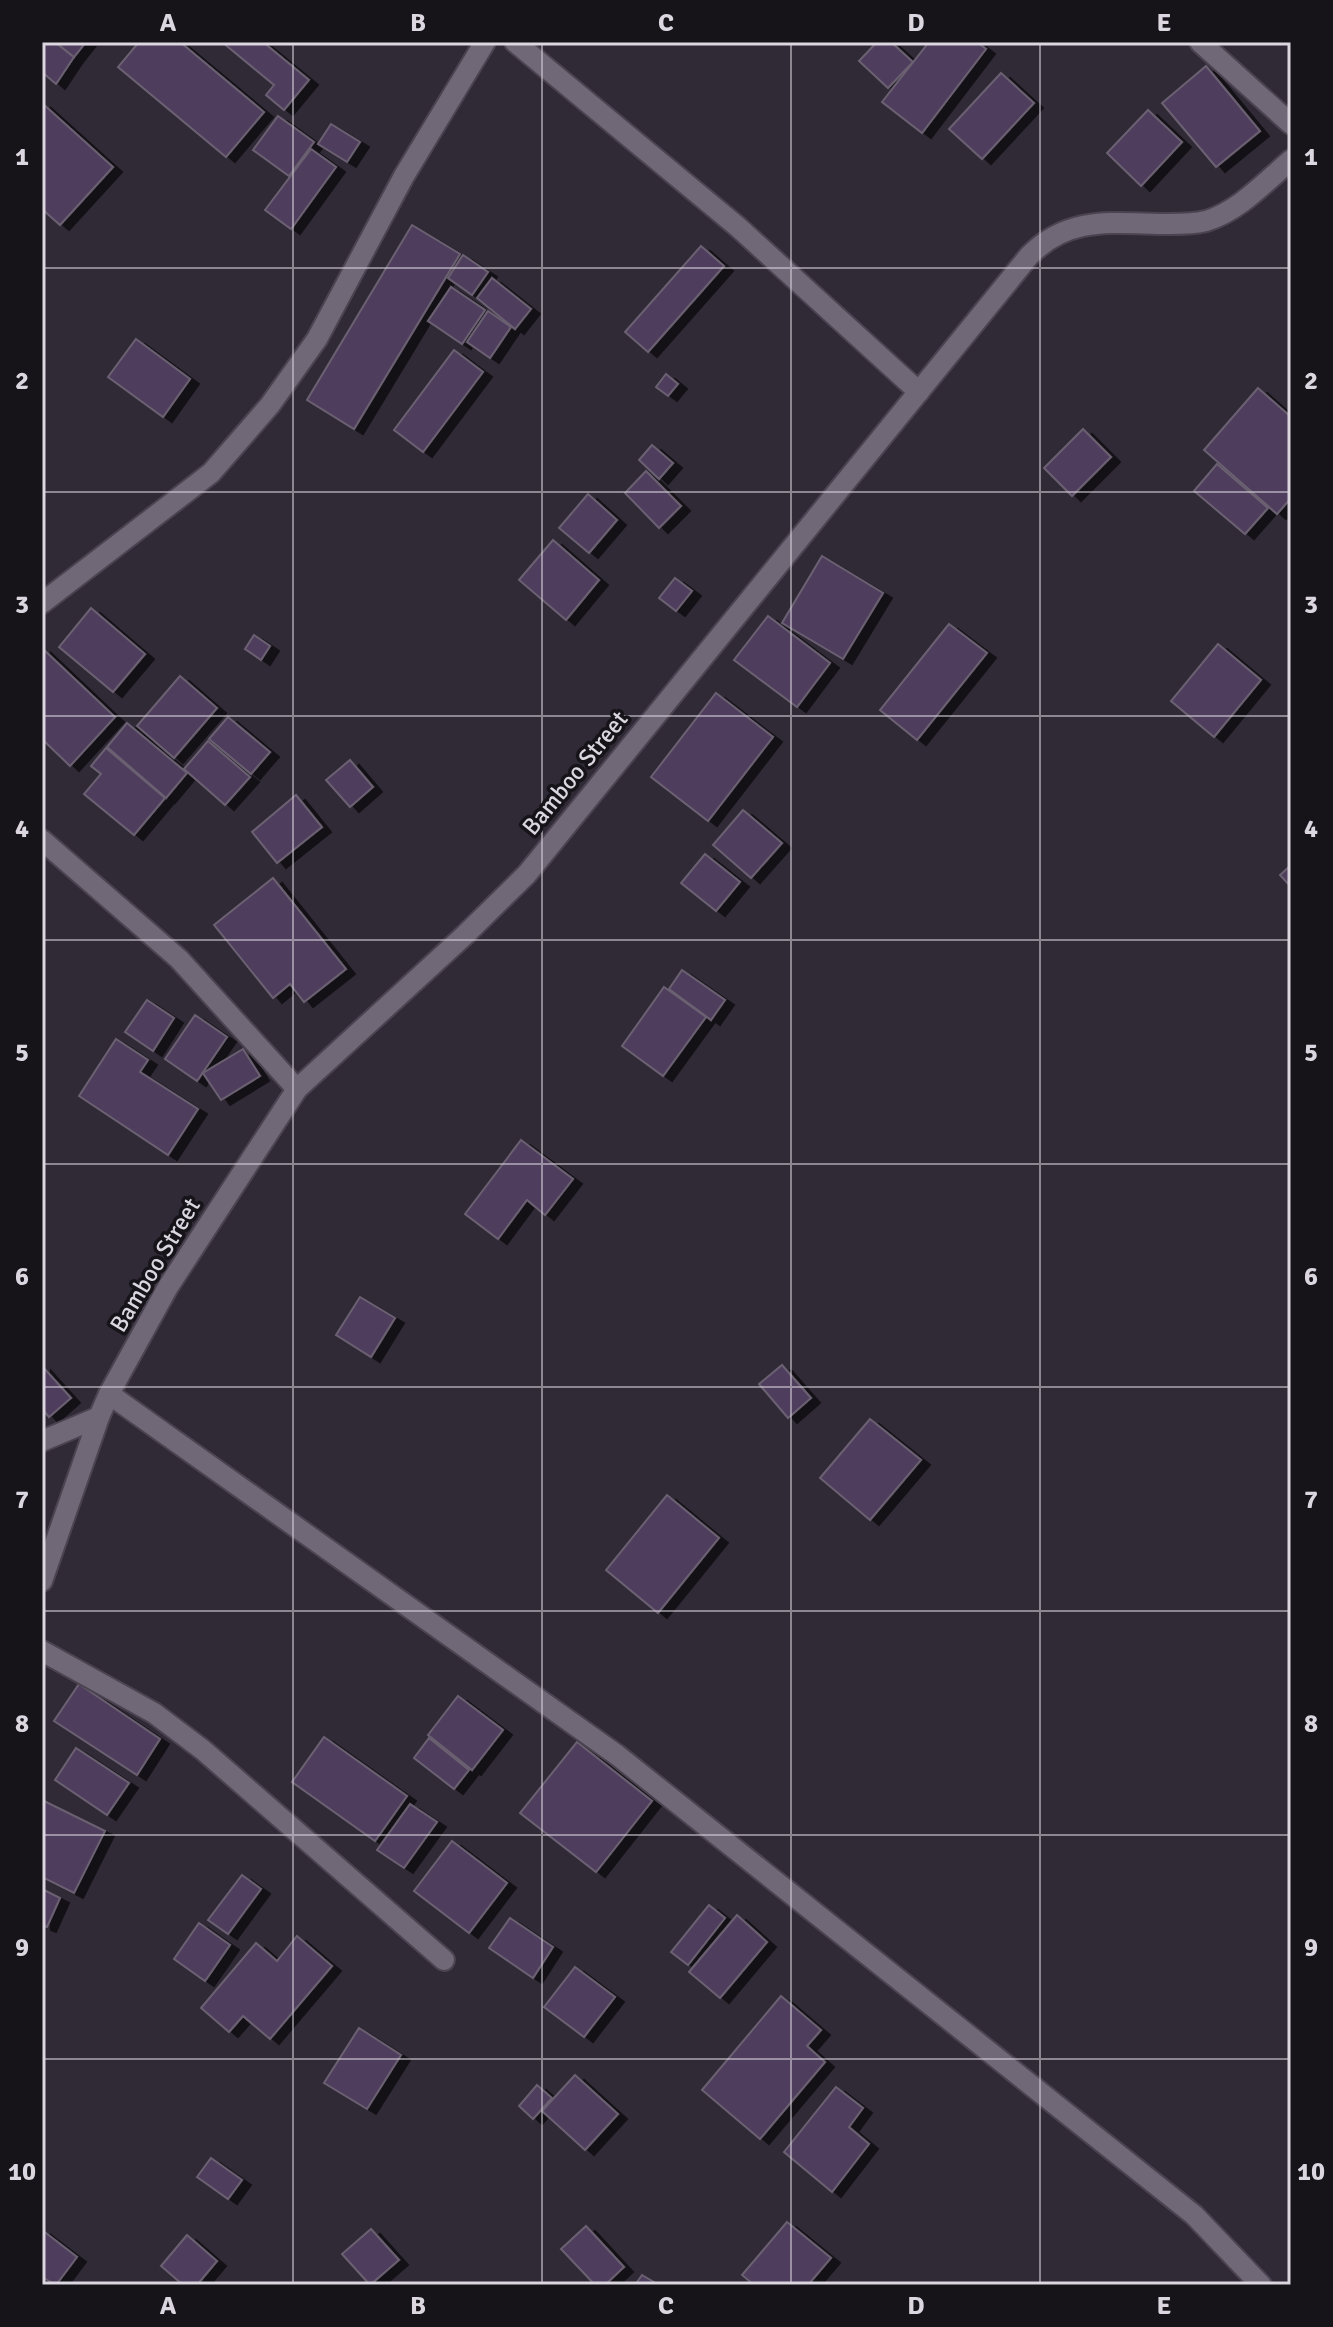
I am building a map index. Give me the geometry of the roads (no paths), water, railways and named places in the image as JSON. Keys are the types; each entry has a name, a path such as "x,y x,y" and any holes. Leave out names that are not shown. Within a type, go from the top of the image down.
{"street":[{"path":"42,603 211,473 270,405 317,339 404,176 485,42"},
{"path":"515,42 738,227 919,392"},
{"path":"1200,42 1291,124"},
{"name":"Bamboo Street","path":"42,1581 109,1394 168,1287 297,1089 527,874 1029,256 1051,237 1078,226 1202,222 1232,210 1291,160"},
{"path":"42,840 179,959 297,1089"},
{"path":"109,1394 617,1755 1194,2215 1261,2285"},
{"path":"42,1441 99,1417"},
{"path":"42,1651 154,1713 203,1750 444,1960"}]}
